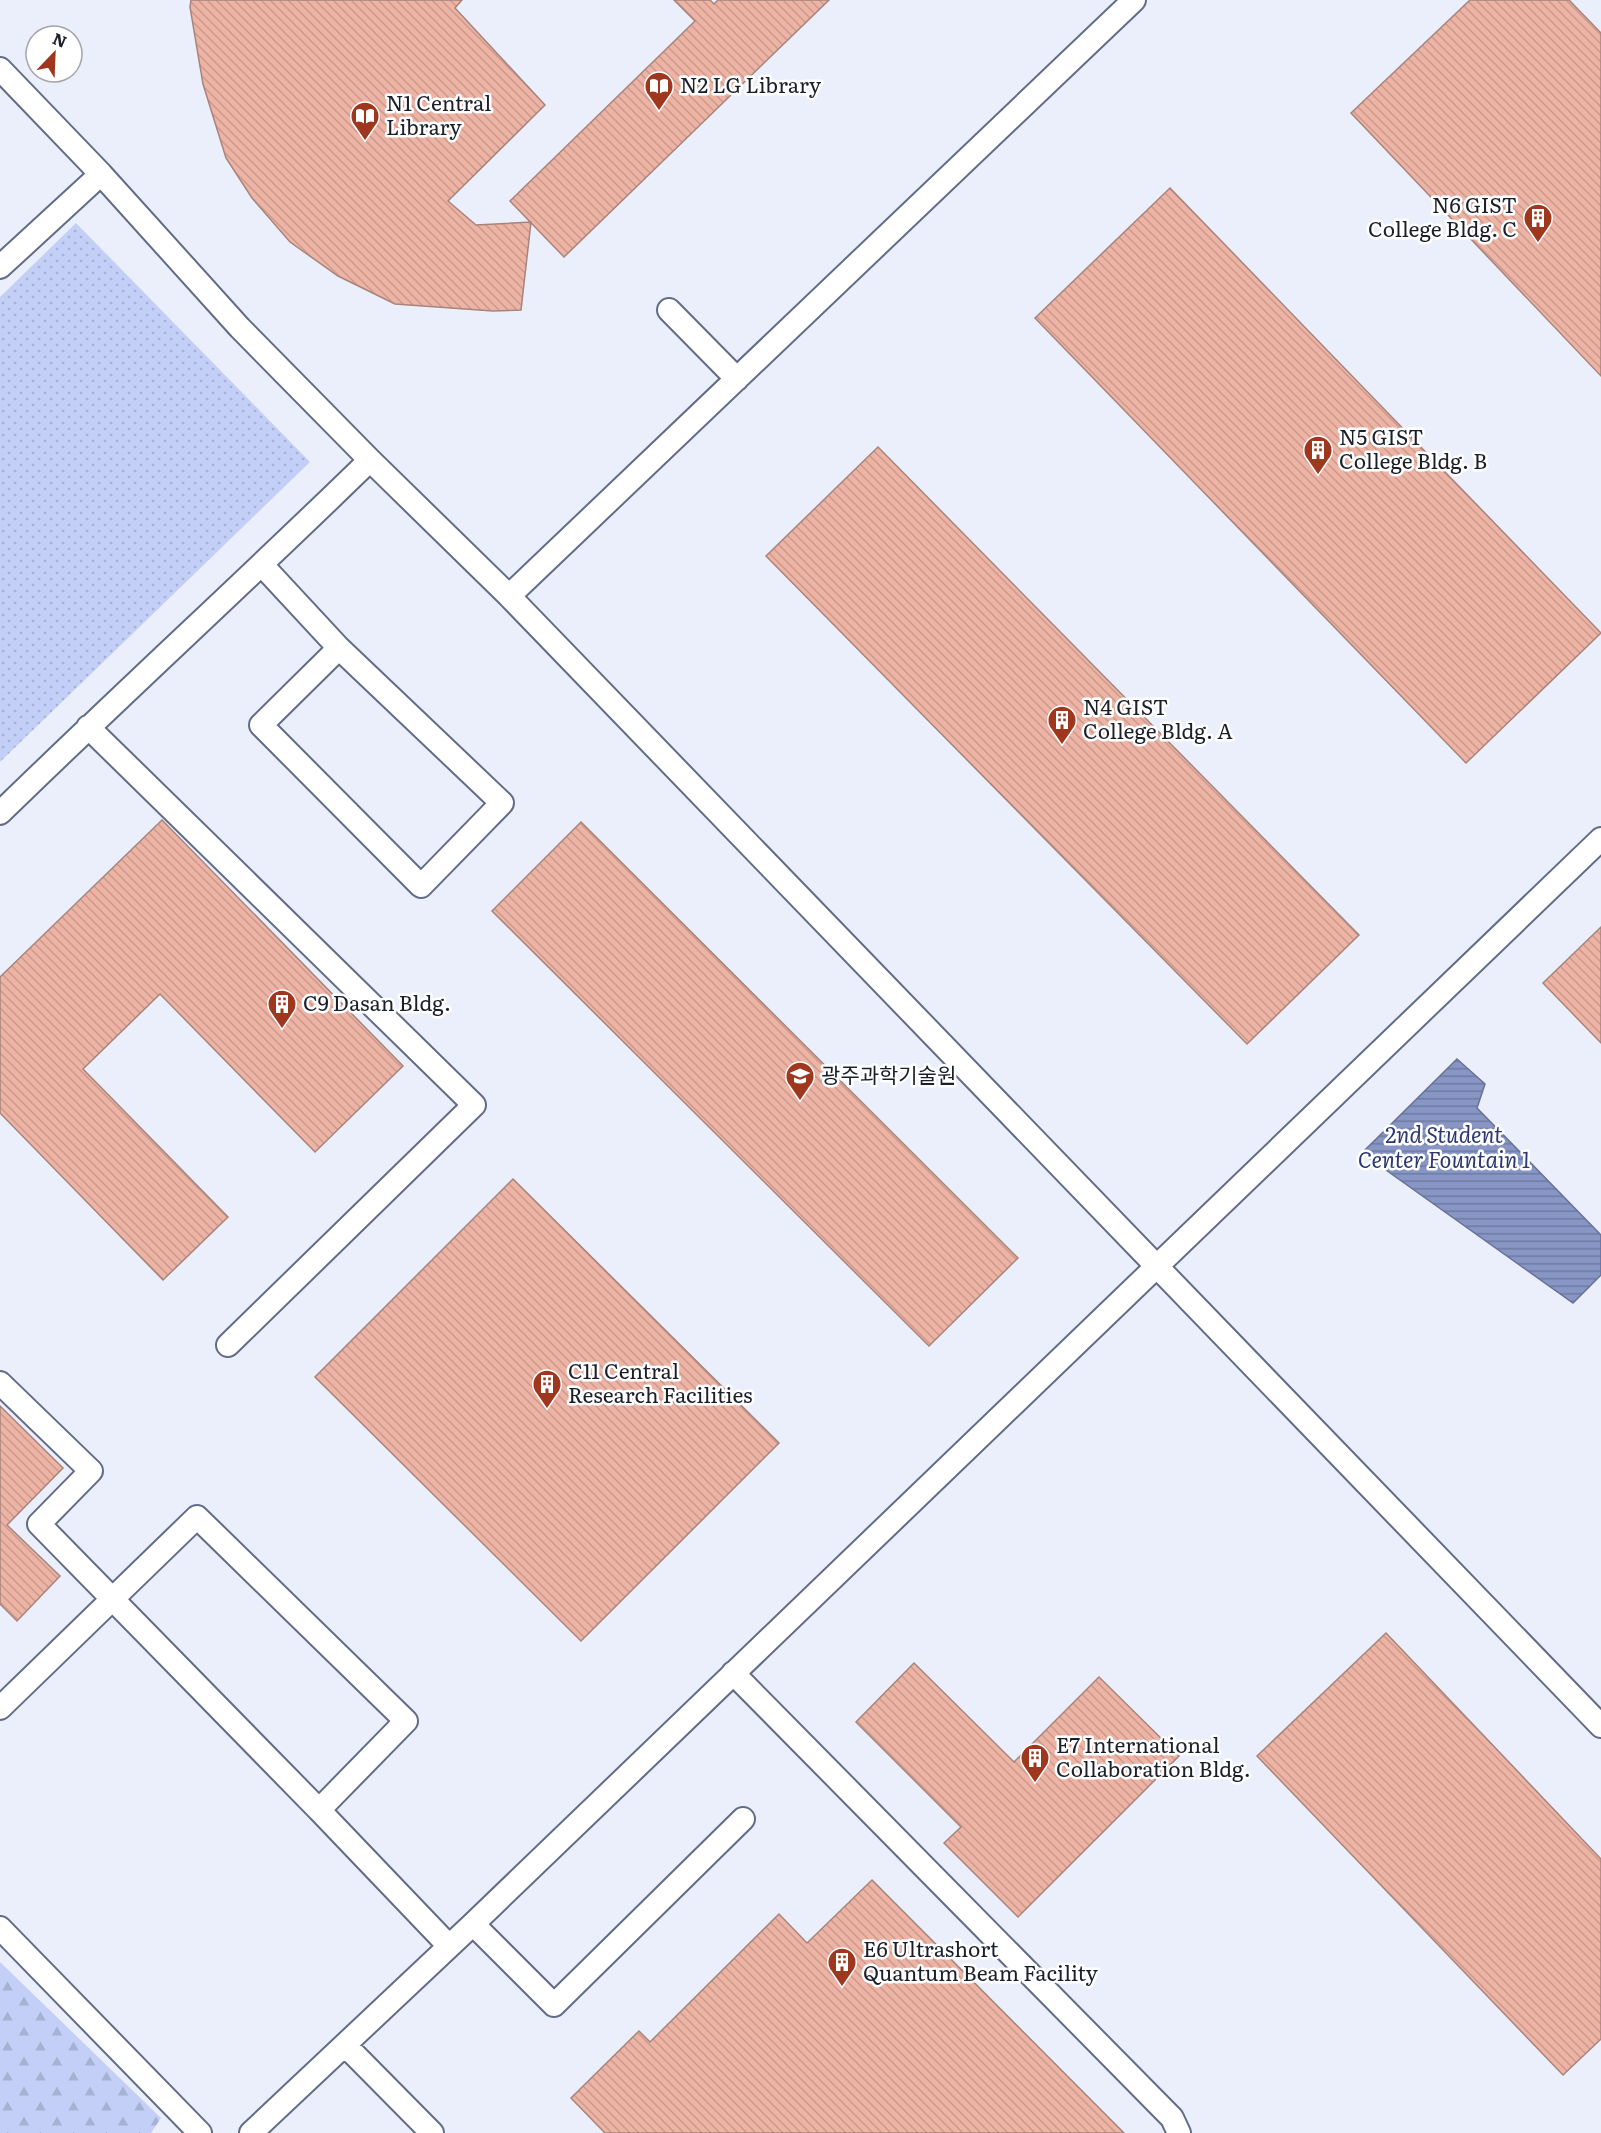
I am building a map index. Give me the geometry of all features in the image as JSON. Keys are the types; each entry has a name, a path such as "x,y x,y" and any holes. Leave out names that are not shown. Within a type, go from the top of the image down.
{"lane":[{"path":"509,596 1134,0"},
{"path":"0,69 101,174 240,328 509,596 1601,1726"},
{"path":"0,267 101,174"},
{"path":"669,310 737,379"},
{"path":"0,813 370,460"},
{"path":"262,564 339,648 502,803 422,886 261,725 339,648"},
{"path":"88,727 474,1105 228,1345"},
{"path":"251,2133 473,1924 1601,839"},
{"path":"0,1383 91,1471 39,1524 450,1946"},
{"path":"0,1708 197,1517 406,1721 319,1810"},
{"path":"733,1673 1172,2118 1179,2133"},
{"path":"473,1924 554,2005 742,1819"},
{"path":"0,1928 200,2133"},
{"path":"345,2045 432,2133"}],"green space":[{"path":"76,223 310,462 0,762 0,297"},
{"path":"0,1962 161,2118 151,2133 0,2133"}],"water":[{"name":"2nd Student Center Fountain 1","path":"1457,1059 1485,1084 1477,1108 1601,1235 1601,1275 1573,1303 1362,1153"}],"building":[{"name":"N1 Central Library","path":"191,0 462,0 455,8 545,105 448,201 476,225 531,222 521,310 493,311 395,304 338,276 290,242 252,198 226,158 203,84 190,7"},
{"name":"N2 LG Library","path":"674,0 710,0 714,4 718,0 829,0 564,257 510,201 695,21"},
{"name":"N6 GIST College Bldg. C","path":"1470,0 1569,0 1601,33 1601,376 1351,113"},
{"name":"N5 GIST College Bldg. B","path":"1170,188 1601,633 1466,763 1035,318"},
{"name":"N4 GIST College Bldg. A","path":"878,447 1359,935 1247,1044 766,556"},
{"name":"C9 Dasan Bldg.","path":"162,820 403,1066 315,1152 160,994 83,1069 228,1217 163,1280 0,1113 0,977"},
{"path":"581,822 1018,1258 929,1346 492,911"},
{"path":"1601,927 1601,1043 1543,983"},
{"name":"C11 Central Research Facilities","path":"513,1179 779,1443 581,1641 315,1377"},
{"path":"0,1406 63,1468 7,1525 60,1576 17,1621 0,1604"},
{"path":"1386,1633 1601,1859 1601,2039 1563,2075 1257,1756"},
{"name":"E7 International Collaboration Bldg.","path":"914,1663 1014,1762 1099,1677 1179,1756 1018,1917 944,1843 961,1827 856,1722"},
{"name":"E6 Ultrashort Quantum Beam Facility","path":"872,1880 1124,2133 605,2133 571,2098 639,2031 650,2042 779,1914 807,1943"}],"place":[{"name":"N2 LG Library","path":"659,112"},
{"name":"N1 Central Library","path":"365,142"},
{"name":"N6 GIST College Bldg. C","path":"1538,244"},
{"name":"N5 GIST College Bldg. B","path":"1318,476"},
{"name":"N4 GIST College Bldg. A","path":"1062,746"},
{"name":"C9 Dasan Bldg.","path":"282,1030"},
{"name":"광주과학기술원","path":"800,1102"},
{"name":"C11 Central Research Facilities","path":"547,1410"},
{"name":"E7 International Collaboration Bldg.","path":"1035,1784"},
{"name":"E6 Ultrashort Quantum Beam Facility","path":"842,1988"}]}
